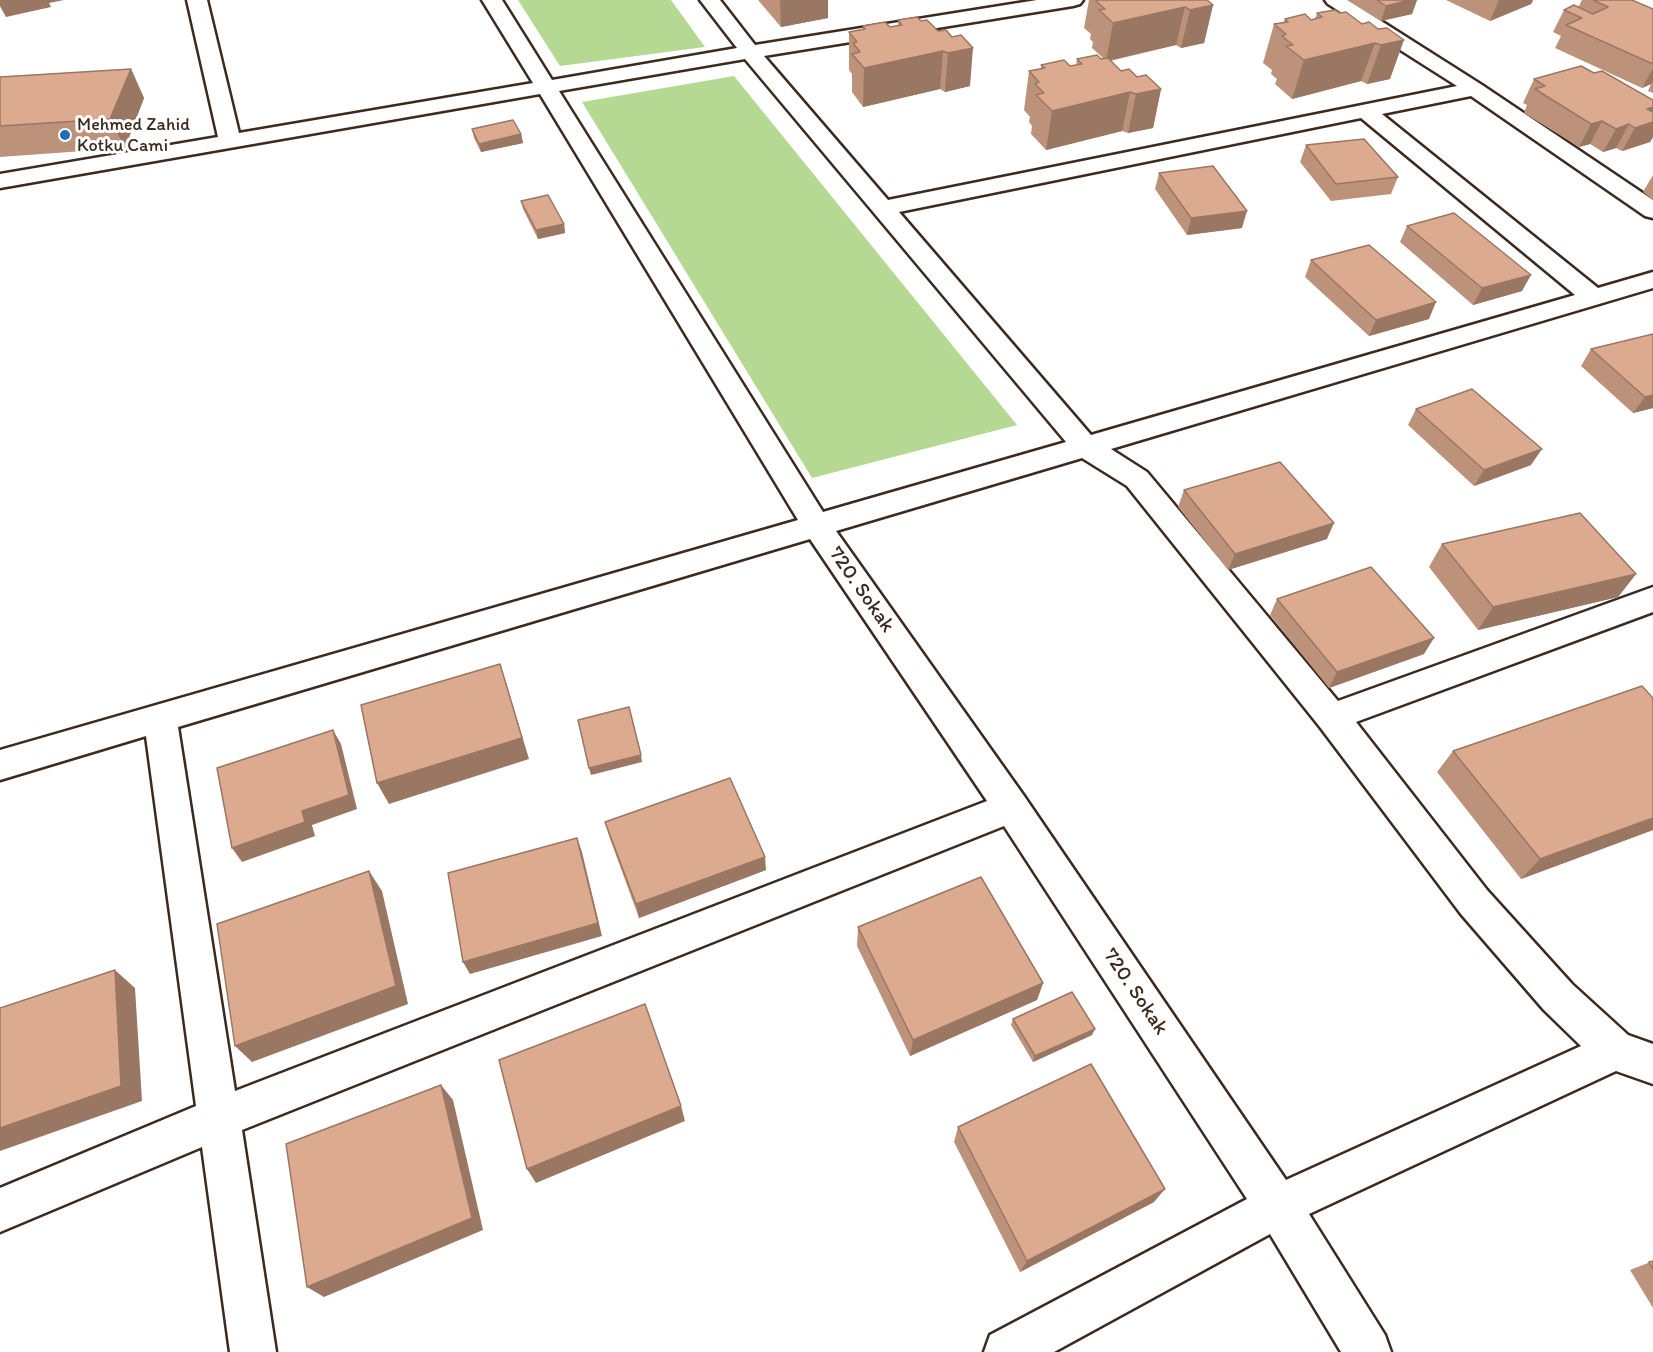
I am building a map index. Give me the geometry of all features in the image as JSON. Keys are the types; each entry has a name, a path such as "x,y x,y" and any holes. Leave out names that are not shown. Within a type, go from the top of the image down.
{"street":[{"path":"197,0 230,141"},
{"name":"720. Sokak","path":"492,0 816,525 1011,807 1278,1206 1368,1352"},
{"path":"710,0 750,52 1085,446 1137,479 1332,717 1474,902 1558,997 1615,1051 1653,1064"},
{"path":"0,181 1039,3 1073,0"},
{"path":"1335,0 1475,89 1653,211"},
{"path":"882,208 1475,89"},
{"path":"1365,111 1593,297"},
{"path":"0,765 1653,280"},
{"path":"1332,717 1653,599"},
{"path":"160,717 253,1352"},
{"path":"0,1210 219,1118 1011,807"},
{"path":"1007,1352 1278,1206 1615,1051"}],"green space":[{"path":"518,0 671,0 705,47 560,66"},
{"path":"734,76 1017,425 812,478 582,102"}],"building":[{"path":"1207,0 1213,5 1190,10 1185,7 1113,23 1099,10 1105,9 1096,1"},
{"path":"1377,0 1410,0 1386,6"},
{"path":"1593,0 1632,0 1653,9 1653,64 1566,25 1582,18 1564,10 1574,5 1593,14 1608,7"},
{"path":"1335,10 1340,13 1346,12 1362,24 1369,22 1378,29 1387,28 1404,40 1381,45 1375,43 1304,60 1286,46 1293,45 1282,36 1286,34 1274,24 1288,22 1285,19 1305,14 1311,20 1322,17 1317,13"},
{"path":"917,17 921,21 927,20 938,31 946,30 952,37 961,35 973,48 948,53 943,51 864,68 852,54 860,52 853,43 857,42 849,32 865,29 863,26 885,22 890,27 902,25 898,20"},
{"path":"1097,55 1101,59 1108,58 1121,71 1129,69 1137,77 1146,75 1161,89 1136,94 1130,92 1052,111 1036,95 1044,93 1035,84 1039,82 1029,71 1045,68 1041,65 1064,60 1070,66 1082,64 1077,59"},
{"path":"1581,66 1594,73 1602,71 1653,100 1653,107 1647,109 1653,112 1653,122 1635,128 1629,124 1616,129 1602,121 1591,124 1535,89 1545,86 1534,79"},
{"path":"131,69 110,119 0,126 0,77"},
{"path":"513,120 521,134 479,144 472,129"},
{"path":"1364,139 1398,177 1336,184 1306,145"},
{"path":"1213,166 1247,211 1191,218 1159,173"},
{"path":"548,195 564,224 536,230 521,201"},
{"path":"1454,213 1531,275 1482,288 1407,226"},
{"path":"1369,245 1436,302 1376,320 1311,260"},
{"path":"1653,334 1653,395 1645,397 1591,349"},
{"path":"1472,389 1542,449 1484,470 1416,409"},
{"path":"1280,462 1334,523 1235,554 1184,490"},
{"path":"1580,513 1636,574 1493,607 1442,544"},
{"path":"1371,567 1434,638 1337,672 1277,599"},
{"path":"500,664 522,738 377,783 361,705"},
{"path":"1642,686 1653,698 1653,818 1540,859 1453,751"},
{"path":"629,707 641,755 589,768 578,720"},
{"path":"333,730 349,795 302,811 305,822 232,848 217,768"},
{"path":"730,778 765,857 636,904 605,822"},
{"path":"577,838 598,923 463,962 448,873"},
{"path":"369,871 396,986 235,1046 217,924"},
{"path":"981,877 1043,983 913,1040 858,927"},
{"path":"115,970 121,1086 0,1128 0,1008"},
{"path":"1072,992 1095,1029 1035,1056 1013,1019"},
{"path":"645,1004 681,1106 527,1169 499,1060"},
{"path":"1091,1064 1165,1189 1027,1261 958,1127"},
{"path":"441,1085 472,1218 307,1287 286,1144"}],"place":[{"name":"Mehmed Zahid Kotku Cami","path":"65,135"}]}
